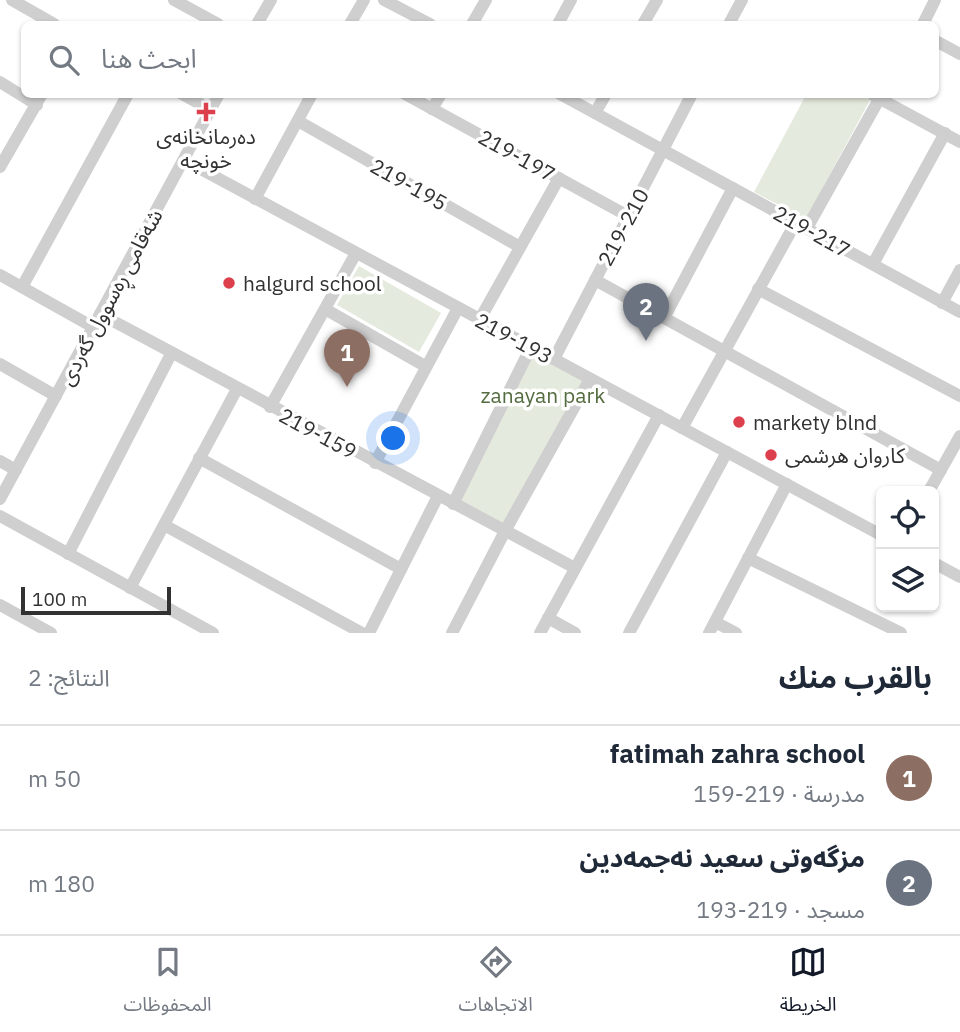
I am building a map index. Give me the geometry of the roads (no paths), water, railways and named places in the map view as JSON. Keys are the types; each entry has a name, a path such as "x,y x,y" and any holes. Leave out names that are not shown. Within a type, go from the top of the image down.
{"street":[{"path":"12,0 49,21"},
{"path":"259,21 271,0"},
{"path":"352,21 363,0"},
{"path":"384,0 424,21"},
{"path":"474,21 486,0"},
{"path":"560,21 571,0"},
{"path":"645,21 657,0"},
{"path":"731,21 742,0"},
{"path":"924,21 935,0"},
{"path":"177,1 213,21"},
{"path":"939,43 960,54"},
{"path":"0,82 21,91"},
{"path":"22,287 126,98"},
{"path":"189,98 211,110"},
{"name":"شەقامی ڕەسوول گەردی","path":"0,499 217,98"},
{"path":"255,199 310,98"},
{"name":"219-197","path":"412,98 628,216"},
{"path":"432,109 439,98"},
{"name":"219-217","path":"567,98 960,312"},
{"path":"595,113 604,98"},
{"name":"219-210","path":"554,359 690,98"},
{"path":"682,428 758,289 802,225 878,98"},
{"path":"883,98 960,142"},
{"path":"0,166 40,100"},
{"name":"219-195","path":"298,121 520,247"},
{"path":"873,264 945,133"},
{"name":"219-193","path":"184,160 876,532"},
{"path":"480,319 559,178"},
{"path":"664,318 733,188"},
{"path":"270,407 356,253"},
{"path":"942,303 960,270"},
{"path":"0,275 93,327"},
{"path":"595,280 941,470"},
{"path":"758,289 960,396"},
{"path":"375,463 458,307"},
{"path":"325,309 425,366"},
{"name":"219-159","path":"100,314 575,568"},
{"path":"453,504 531,347"},
{"path":"68,554 171,354"},
{"path":"0,364 56,396"},
{"path":"452,633 505,531 590,379"},
{"path":"130,588 237,389"},
{"path":"540,633 659,415"},
{"path":"932,486 960,436"},
{"path":"629,633 727,452"},
{"path":"199,458 401,569"},
{"path":"0,461 16,470"},
{"path":"736,633 712,628 787,484"},
{"path":"369,633 438,496"},
{"path":"0,516 130,588 199,630 213,633"},
{"path":"164,525 362,633"},
{"path":"748,558 901,633"},
{"path":"939,566 960,578"},
{"path":"0,605 51,633"},
{"path":"548,618 575,633"},
{"path":"24,633 30,621"}],"place":[{"name":"دەرمانخانەی خونچە","path":"206,112"},
{"name":"halgurd school","path":"229,283"},
{"name":"مزگەوتی سعید نەجمەدین","path":"646,341"},
{"name":"fatimah zahra school","path":"347,387"},
{"name":"markety blnd","path":"739,422"},
{"name":"كاروان هرشمی","path":"771,455"}],"park label":[{"name":"zanayan park","path":"543,395"}]}
